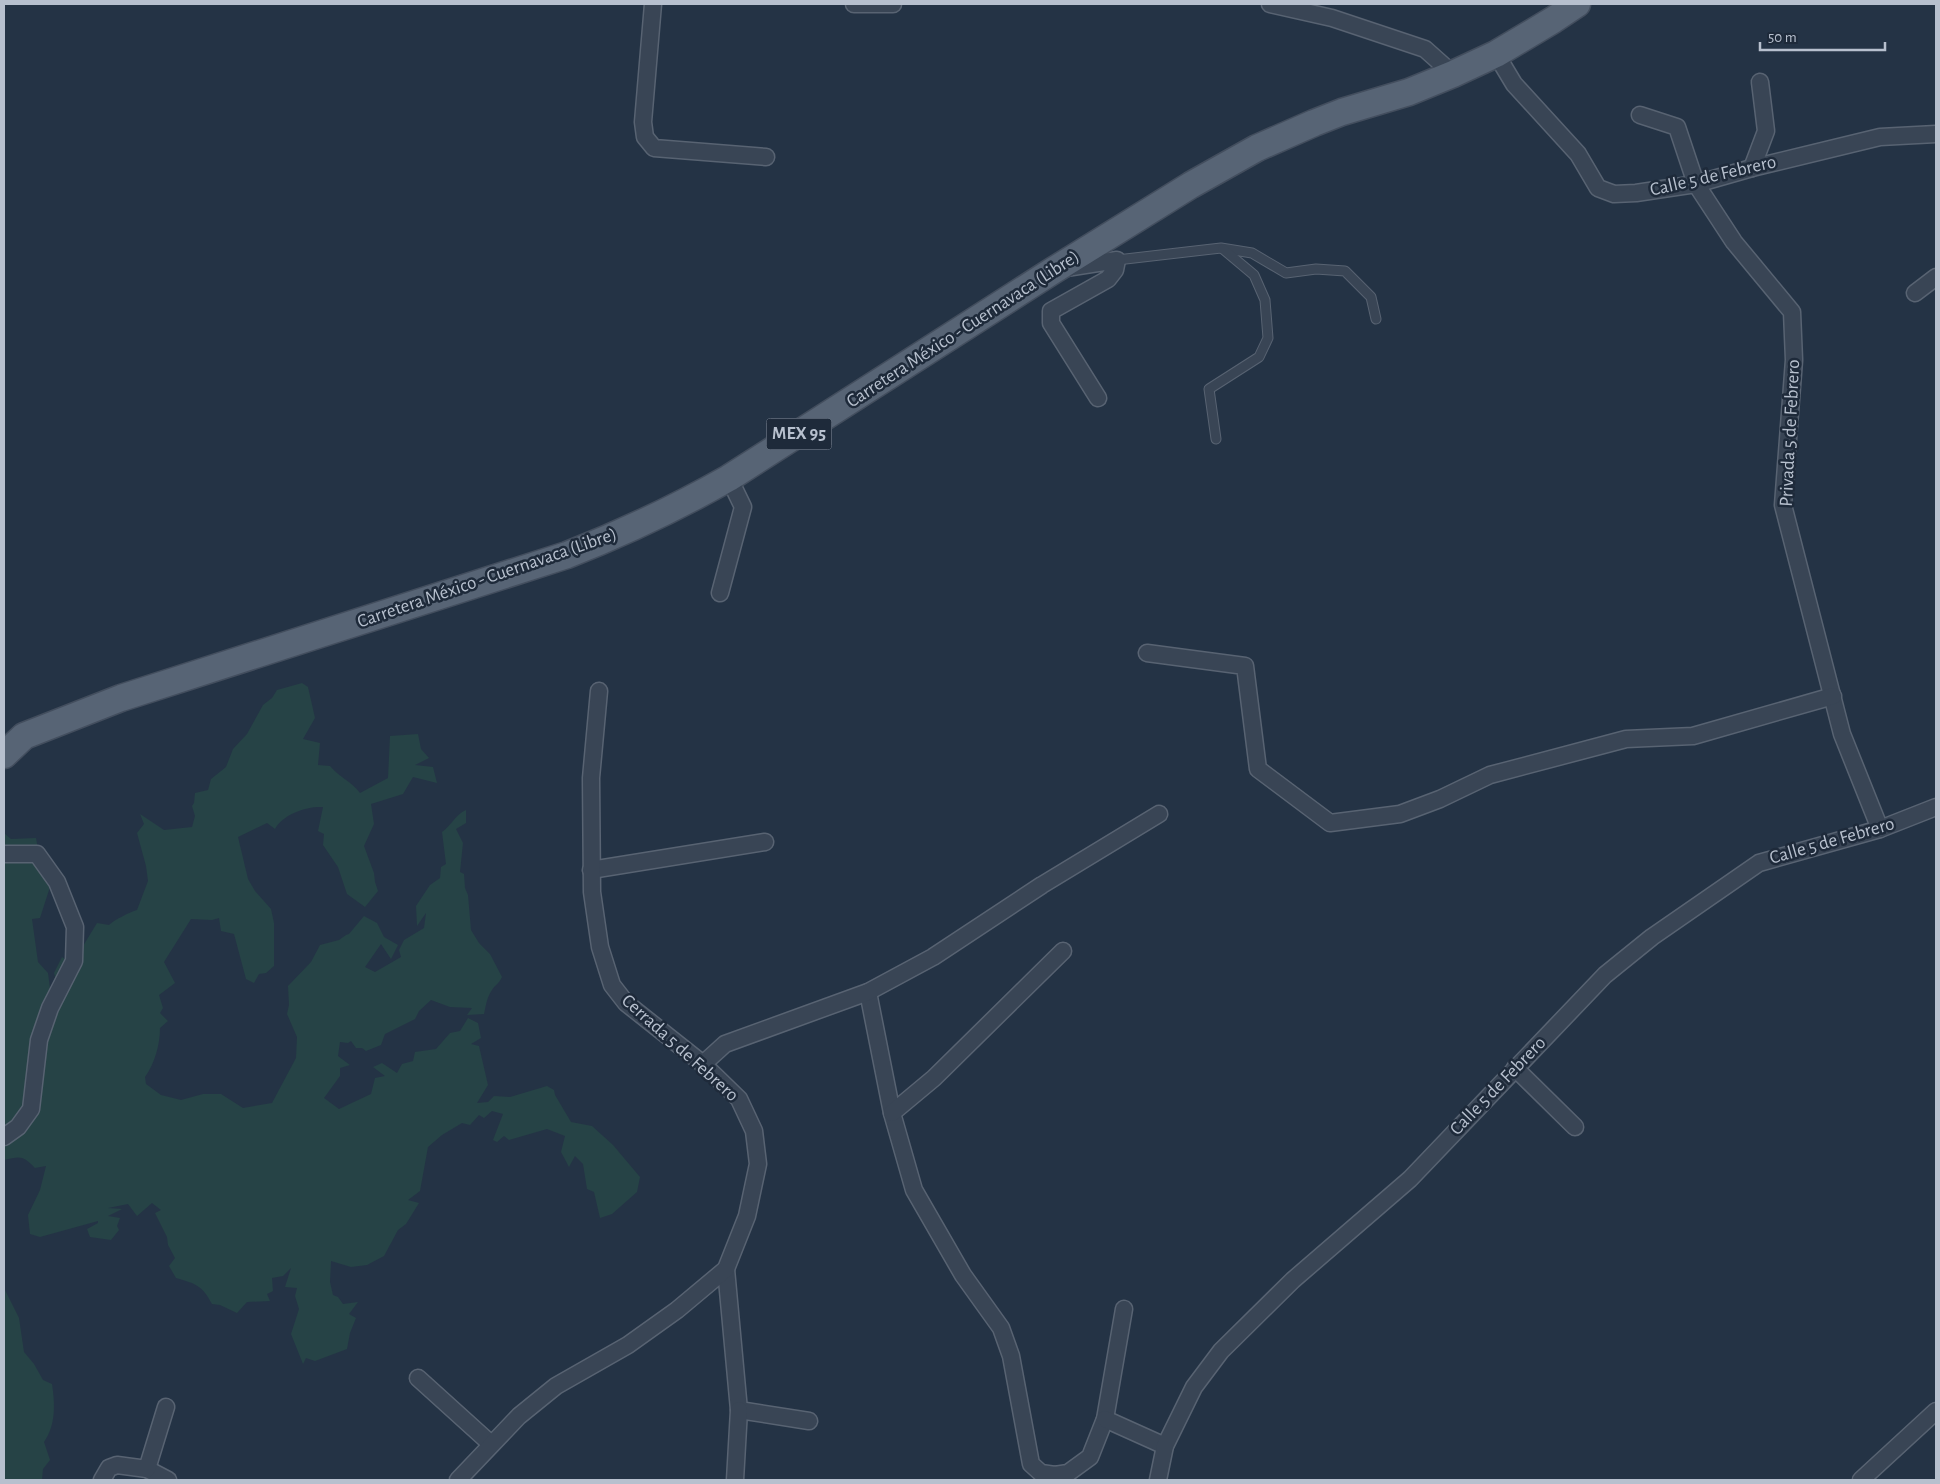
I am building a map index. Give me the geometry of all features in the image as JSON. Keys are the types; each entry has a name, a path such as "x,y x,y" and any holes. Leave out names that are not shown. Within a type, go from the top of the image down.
{"main road":[{"name":"Carretera México - Cuernavaca (Libre)","path":"4,755 24,736 121,698 567,555 622,533 686,503 729,478 1054,270 1191,185 1257,148 1342,112 1409,92 1453,74 1496,54 1577,4"}],"street":[{"path":"652,4 643,122 645,137 654,148 766,157"},
{"path":"854,4 892,4"},
{"path":"1270,4 1332,18 1425,49 1453,74"},
{"name":"Calle 5 de Febrero","path":"1496,54 1514,84 1578,154 1598,188 1614,194 1636,193 1696,184 1752,168 1880,137 1936,134"},
{"path":"1752,168 1766,131 1760,82"},
{"name":"Privada 5 de Febrero","path":"1640,115 1677,127 1696,184 1734,242 1792,312 1794,360 1783,505 1842,734 1880,829"},
{"path":"1054,270 1117,260 1115,270 1108,279 1051,311 1051,323 1098,398"},
{"path":"1914,293 1936,277"},
{"path":"720,593 742,506 729,478"},
{"path":"1147,653 1245,666 1258,769 1330,823 1400,814 1440,799 1490,775 1626,739 1693,736 1832,696"},
{"name":"Cerrada 5 de Febrero","path":"458,1480 519,1416 556,1386 628,1346 677,1310 726,1269 747,1216 758,1164 754,1131 739,1099 703,1064 626,1003 612,985 600,947 592,892 591,778 598,691"},
{"name":"Calle 5 de Febrero","path":"1158,1480 1165,1446 1194,1387 1221,1351 1293,1280 1410,1179 1605,975 1652,937 1759,863 1880,829 1936,807"},
{"path":"703,1064 725,1044 868,992 933,958 1042,885 1159,814"},
{"path":"591,870 765,842"},
{"path":"4,854 38,854 57,882 74,927 74,961 50,1008 39,1040 31,1109 18,1127 4,1137"},
{"path":"892,1113 934,1078 1063,951"},
{"path":"868,992 892,1113 914,1190 963,1276 1001,1328 1011,1356 1031,1464 1041,1473 1055,1475 1068,1473 1090,1457 1105,1419 1124,1309"},
{"path":"1515,1068 1575,1127"},
{"path":"726,1269 739,1410 735,1480"},
{"path":"418,1378 491,1444"},
{"path":"147,1469 166,1407"},
{"path":"739,1410 809,1421"},
{"path":"1861,1480 1936,1411"},
{"path":"1105,1419 1165,1446"},
{"path":"102,1480 109,1468 117,1465 147,1469 168,1480"}],"lane":[{"path":"1216,438 1209,389 1260,356 1268,338 1265,300 1254,275 1221,248"},
{"path":"1117,260 1221,248 1252,254 1286,273 1316,269 1345,271 1371,297 1376,319"}],"green space":[{"path":"302,683 308,687 315,718 303,739 320,743 318,765 330,766 360,793 388,778 390,736 418,734 421,749 429,758 415,765 433,767 437,783 413,777 403,794 371,804 374,824 364,846 374,873 378,891 365,907 347,894 338,867 323,845 324,834 318,831 323,807 310,808 289,815 275,829 267,823 238,837 248,879 255,891 271,909 274,923 274,966 266,973 259,974 254,983 246,979 234,934 221,931 219,918 212,920 191,919 164,962 175,983 159,995 163,1008 160,1013 168,1021 160,1028 156,1053 152,1066 145,1077 146,1084 161,1095 181,1100 203,1094 221,1094 243,1108 272,1103 296,1058 297,1037 287,1014 289,1005 288,986 311,962 320,945 339,940 349,934 364,916 377,923 384,937 398,945 391,959 381,944 365,967 375,972 401,957 399,950 404,940 424,928 426,913 417,926 416,906 430,885 440,878 441,867 446,864 442,832 466,810 466,823 456,829 463,843 460,872 464,874 465,888 468,895 471,930 479,943 490,954 502,977 489,995 484,1014 467,1015 472,1008 450,1007 431,1000 419,1011 415,1019 385,1034 381,1045 366,1051 362,1048 356,1048 351,1041 348,1043 340,1042 338,1056 350,1065 340,1068 340,1076 324,1098 339,1109 371,1094 375,1078 385,1076 373,1067 382,1063 397,1073 402,1064 413,1061 415,1052 436,1049 450,1033 460,1031 468,1018 478,1023 481,1038 471,1044 479,1046 488,1085 477,1103 488,1102 494,1096 510,1097 547,1086 554,1090 571,1122 592,1126 613,1145 640,1177 637,1192 612,1214 600,1218 594,1192 587,1189 583,1164 575,1156 569,1167 561,1152 565,1136 547,1129 509,1140 504,1136 497,1142 493,1140 503,1114 492,1111 484,1118 479,1115 470,1125 462,1123 442,1135 428,1147 420,1191 408,1200 419,1203 406,1224 398,1230 384,1256 367,1265 351,1267 331,1261 330,1282 333,1295 338,1297 343,1304 358,1302 349,1314 356,1318 350,1333 347,1349 315,1361 306,1358 303,1364 291,1334 299,1309 295,1296 297,1288 285,1287 291,1268 283,1276 272,1278 273,1291 267,1294 270,1301 247,1302 237,1313 220,1305 212,1304 198,1286 176,1278 169,1266 175,1258 155,1213 161,1210 152,1203 137,1216 128,1204 108,1208 122,1209 108,1216 120,1218 117,1226 119,1230 111,1240 90,1237 87,1229 98,1223 98,1221 40,1237 30,1234 28,1215 40,1190 46,1166 35,1168 21,1158 4,1160 4,833 11,839 36,838 38,849 35,857 50,887 40,918 32,919 38,962 48,973 50,988 58,987 54,973 62,957 68,961 83,946 97,923 109,925 122,916 137,910 148,881 137,833 144,824 140,814 164,830 192,827 195,816 192,806 195,793 208,790 211,779 226,767 233,749 247,734 263,705 272,698 277,690"},
{"path":"4,1288 19,1318 24,1352 34,1364 43,1380 52,1384 54,1414 51,1429 44,1442 50,1460 43,1469 42,1480 4,1480"}]}
